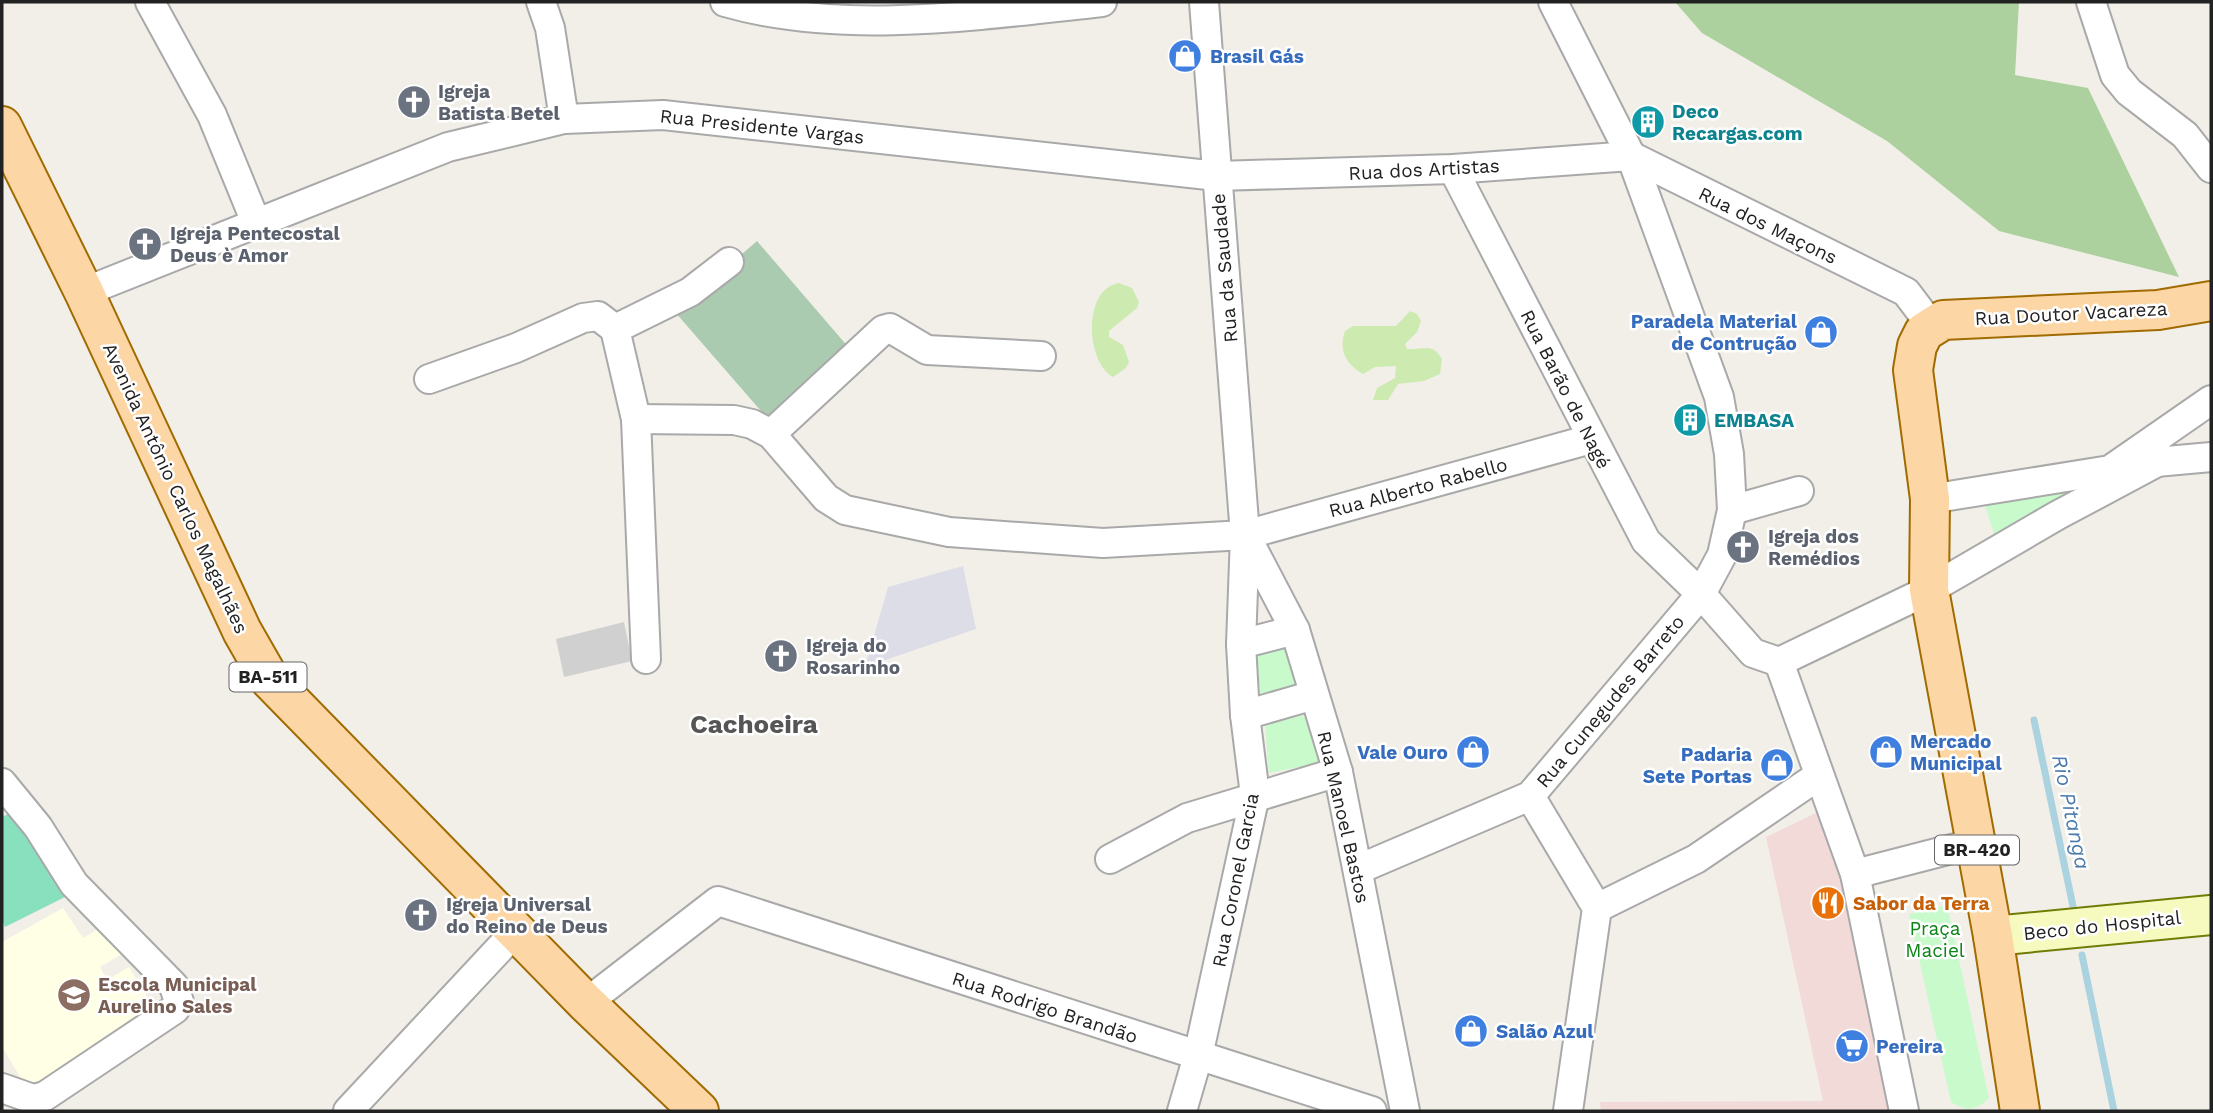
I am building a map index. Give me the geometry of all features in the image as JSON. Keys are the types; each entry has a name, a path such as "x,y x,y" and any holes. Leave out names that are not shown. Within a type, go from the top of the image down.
{"main road":[{"name":"Avenida Antônio Carlos Magalhães","path":"2,126 85,292 242,631 270,680 515,932 699,1111"},
{"name":"Rua Doutor Vacareza","path":"1931,325 1943,320 2158,310 2211,301"},
{"name":"BR-420","path":"1931,325 1917,345 1913,370 1930,499 1929,590 1993,936 2021,1111"}],"street":[{"path":"150,2 212,115 257,225"},
{"path":"541,2 550,28 564,118"},
{"path":"725,2 766,14 832,21 1000,13 1102,2"},
{"name":"Rua da Saudade","path":"1204,2 1245,535"},
{"name":"Rua Cunegudes Barreto","path":"1359,869 1530,796 1701,594 1722,555 1732,510 1729,454 1719,397 1630,156 1553,2"},
{"path":"2091,2 2115,75 2129,92 2185,135 2211,168"},
{"name":"Rua Presidente Vargas","path":"85,292 449,146 564,118 663,114 1217,176"},
{"name":"Rua dos Artistas","path":"1217,176 1453,169 1630,156"},
{"name":"Rua dos Maçons","path":"1630,156 1906,292 1931,325"},
{"name":"Rua Barão de Nagé","path":"1453,169 1646,541 1701,594"},
{"path":"615,329 690,292 729,262"},
{"path":"429,379 516,348 583,318 597,316 615,329 636,419 646,659"},
{"path":"636,419 734,420 771,434 883,330 890,328 927,350 1041,356"},
{"path":"2110,470 2211,400"},
{"name":"Rua Alberto Rabello","path":"771,434 826,498 845,510 949,532 1103,544 1245,535 1591,439"},
{"path":"1930,499 2163,459 2211,457"},
{"path":"1701,594 1753,653 1779,662 1929,590 2163,459"},
{"path":"1732,510 1799,491"},
{"name":"Rua Manoel Bastos","path":"1245,535 1295,630 1338,772 1405,1111"},
{"name":"Rua Coronel Garcia","path":"1182,1111 1198,1056 1255,796 1245,715 1241,643 1245,535"},
{"path":"1241,643 1295,630"},
{"path":"1779,662 1855,874 1904,1111"},
{"path":"1245,715 1314,695"},
{"path":"1110,859 1187,818 1338,772"},
{"path":"1597,908 1696,859 1818,776"},
{"path":"2,783 20,802 74,884 174,986 179,1002 175,1009 44,1096 33,1099 2,1088"},
{"path":"1530,796 1597,908 1568,1111"},
{"path":"1855,874 1975,843"},
{"name":"Rua Rodrigo Brandão","path":"586,1003 718,901 1372,1111"},
{"name":"Beco do Hospital","path":"1993,936 2211,915"},
{"path":"348,1111 515,932"}],"shaded area":[{"path":"757,241 850,349 768,419 675,312"},
{"path":"963,566 976,629 865,667 888,587"},
{"path":"624,622 632,661 564,677 556,639"},
{"path":"1820,811 1847,902 1889,1111 1601,1111 1600,1102 1823,1101 1766,837"},
{"name":"Escola Municipal Aurelino Sales","path":"63,908 83,938 105,925 122,954 100,967 107,980 129,967 155,1010 27,1088 2,1047 2,942"}],"green space":[{"path":"1675,2 2019,2 2015,75 2088,88 2179,277 1999,231 1887,141 1702,33"},
{"path":"1119,283 1132,288 1139,302 1137,308 1109,331 1109,337 1123,345 1129,362 1126,368 1113,377 1097,357 1092,327 1099,298 1107,288"},
{"path":"1410,311 1417,314 1421,321 1417,332 1405,344 1407,349 1435,350 1442,359 1440,374 1424,381 1398,384 1388,400 1373,400 1377,388 1395,378 1396,366 1375,367 1363,374 1357,370 1348,361 1343,350 1345,331 1353,326 1396,326"},
{"path":"2110,470 1994,534 1984,502"},
{"path":"1285,642 1297,687 1261,696 1254,651"},
{"path":"1304,715 1319,763 1269,773 1265,725"},
{"path":"20,808 65,897 5,927 2,920 2,817"},
{"name":"Praça Maciel","path":"1947,905 1989,1098 1980,1106 1971,1109 1951,1102 1909,914"}],"waterway":[{"name":"Rio Pitanga","path":"2034,720 2074,911"},
{"path":"2082,955 2114,1111"}],"place":[{"name":"Brasil Gás","path":"1185,56"},
{"name":"Igreja Batista Betel","path":"414,102"},
{"name":"Deco Recargas.com","path":"1648,122"},
{"name":"Igreja Pentecostal Deus è Amor","path":"145,244"},
{"name":"Paradela Material de Contrução","path":"1821,332"},
{"name":"EMBASA","path":"1690,420"},
{"name":"Igreja dos Remédios","path":"1743,547"},
{"name":"Igreja do Rosarinho","path":"781,656"},
{"name":"Vale Ouro","path":"1473,752"},
{"name":"Mercado Municipal","path":"1886,752"},
{"name":"Padaria Sete Portas","path":"1777,765"},
{"name":"Sabor da Terra","path":"1828,903"},
{"name":"Igreja Universal do Reino de Deus","path":"421,915"},
{"name":"Escola Municipal Aurelino Sales","path":"74,995"},
{"name":"Salão Azul","path":"1471,1031"},
{"name":"Pereira","path":"1852,1046"}],"district":[{"name":"Cachoeira","path":"754,724"}]}
